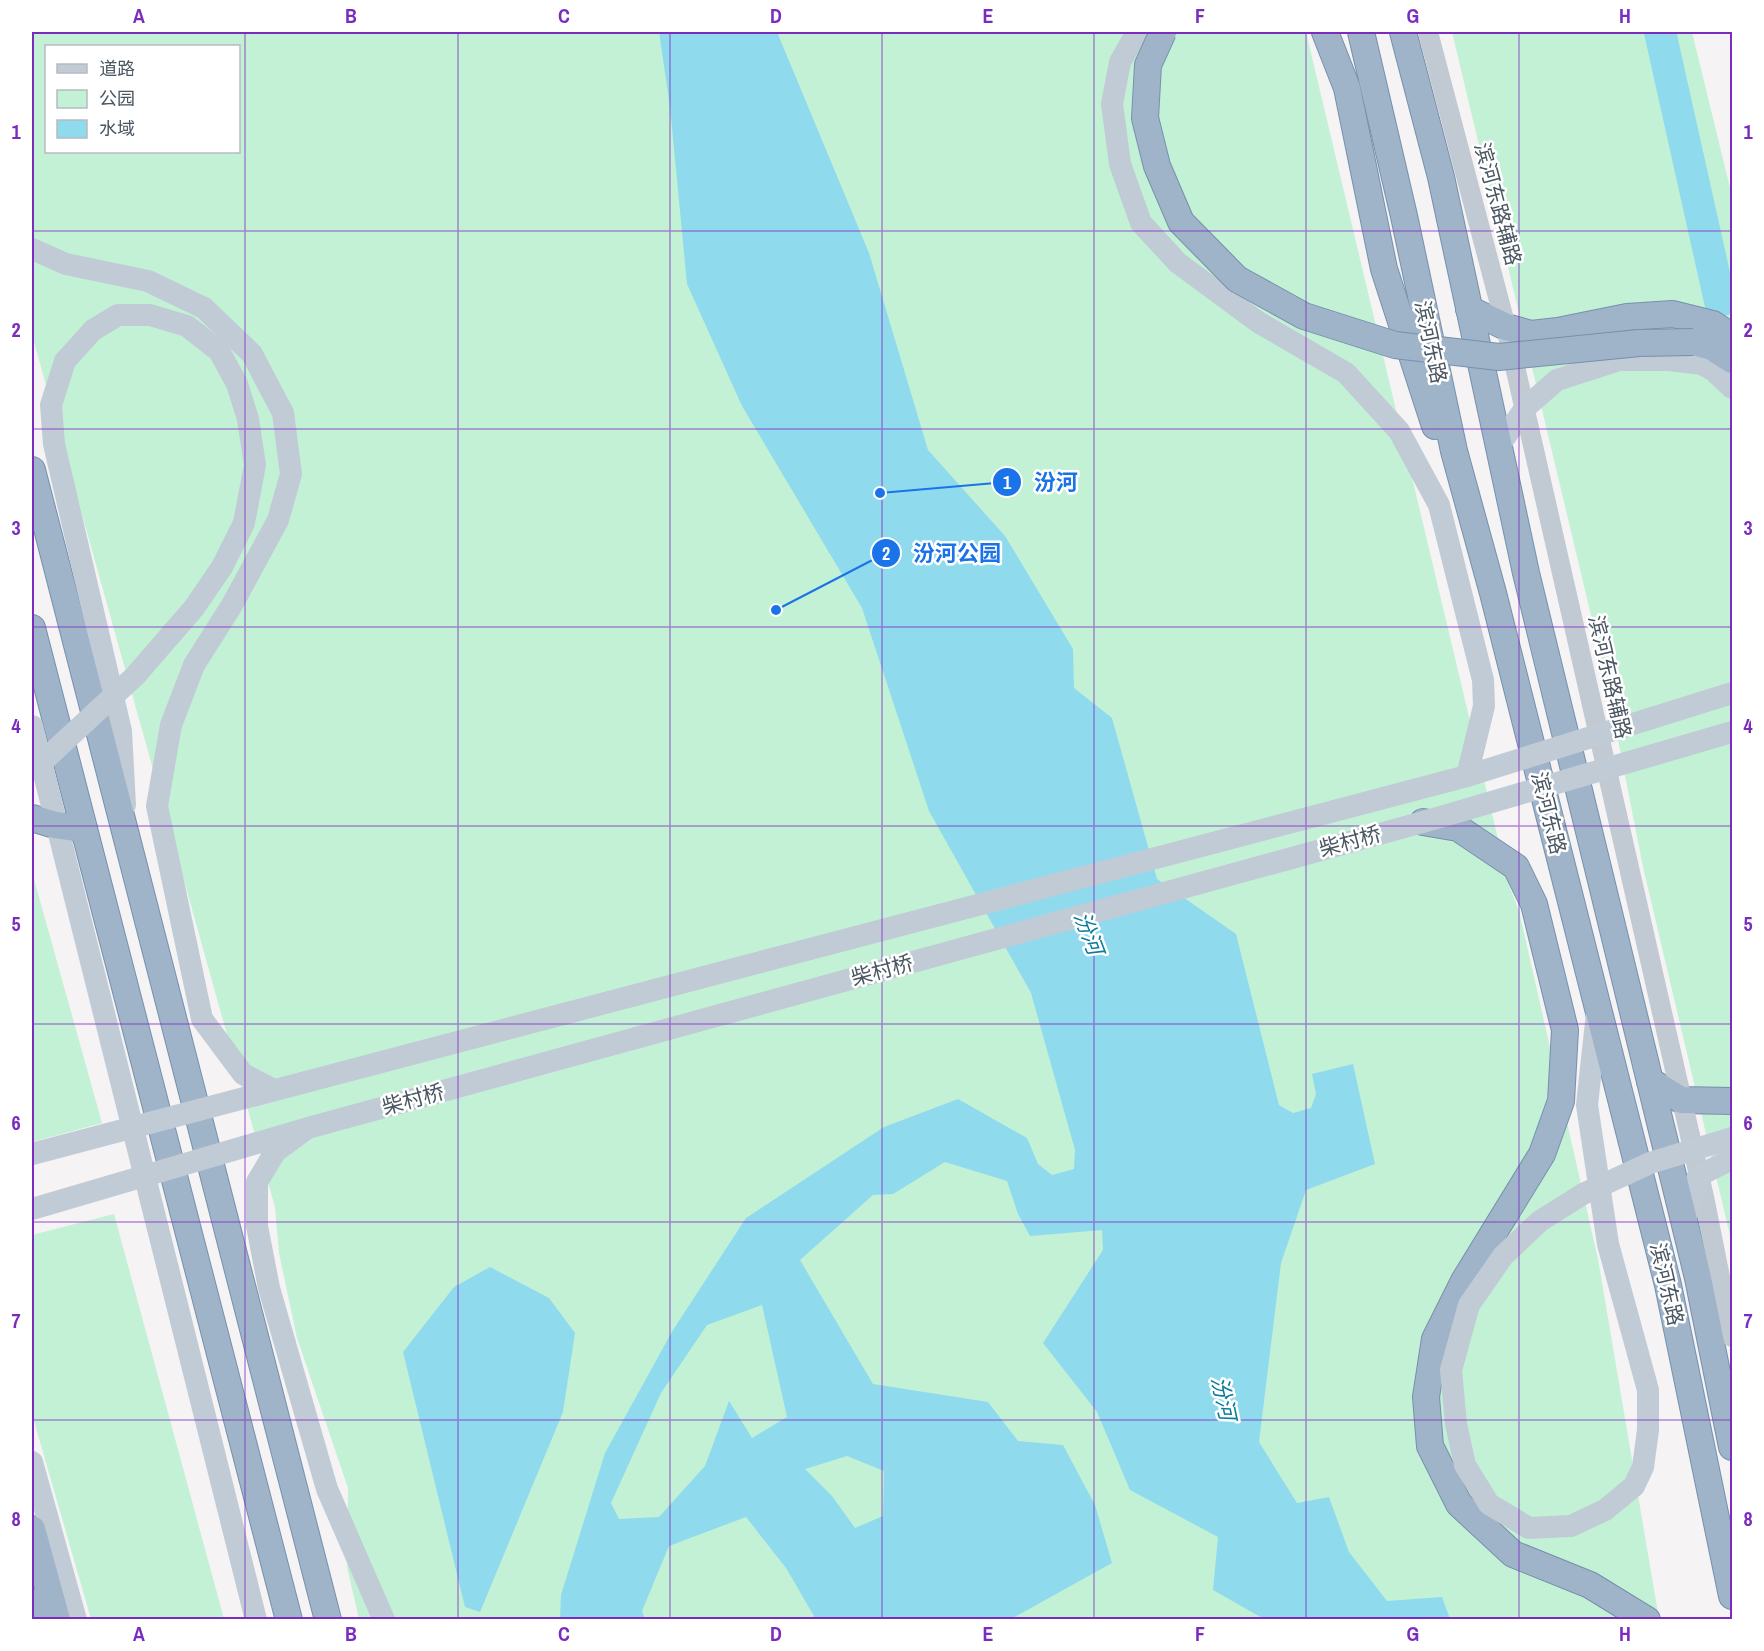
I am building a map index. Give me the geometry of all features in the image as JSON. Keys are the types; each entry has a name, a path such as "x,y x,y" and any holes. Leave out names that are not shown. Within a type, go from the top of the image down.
{"highway":[{"path":"1163,32 1148,64 1145,118 1157,166 1181,222 1237,279 1304,316 1395,345 1499,357 1639,343 1693,342 1712,347 1732,360"},
{"path":"1325,32 1347,88 1384,269 1431,418 1465,492"},
{"name":"滨河东路","path":"1360,32 1404,216 1454,451 1493,593 1668,1285 1732,1596"},
{"name":"滨河东路","path":"1403,32 1441,177 1526,573 1684,1224 1732,1447"},
{"path":"1469,309 1506,327 1531,334 1627,317 1673,314 1713,324 1732,337"},
{"path":"32,470 328,1620"},
{"path":"32,628 289,1620"},
{"path":"43,821 84,829"},
{"path":"1423,822 1458,828 1516,867 1534,904 1565,1030 1561,1101 1542,1154 1464,1281 1435,1339 1426,1397 1430,1446 1459,1504 1513,1554 1590,1585 1647,1620"},
{"path":"1650,1081 1681,1100 1732,1101"},
{"path":"32,1529 57,1620"},
{"path":"32,1602 37,1620"}],"main road":[{"path":"1137,32 1120,62 1112,104 1120,164 1140,223 1178,264 1258,322 1347,373 1399,431 1439,505 1483,680 1484,706 1467,776"},
{"path":"32,249 66,264 148,281 204,308 252,354 283,413 291,474 278,520 232,604 194,665 171,725 157,806 202,1019 243,1074 274,1090"},
{"path":"32,768 41,763 135,676 195,608 222,567 244,523 255,465 248,419 237,384 219,351 187,326 150,315 118,315 93,330 65,360 51,405 54,444 121,730 127,843"},
{"path":"1499,446 1524,408 1557,380 1619,360 1669,360 1702,364 1714,371 1732,388"},
{"name":"柴村桥","path":"32,1154 1467,776 1732,693"},
{"path":"32,726 43,821 256,1620"},
{"name":"柴村桥","path":"32,1209 308,1128 1423,822 1732,732"},
{"path":"1598,1006 1587,1105 1608,1244 1648,1390 1648,1430 1643,1467 1634,1486 1605,1510 1571,1526 1529,1528 1490,1504 1465,1465 1456,1424 1451,1370 1469,1305 1503,1257 1540,1221 1583,1194 1650,1163 1732,1138"},
{"path":"308,1128 274,1152 257,1182 257,1226 269,1288 327,1489 384,1620"},
{"path":"1684,1224 1698,1176 1732,1159"},
{"path":"32,1461 76,1620"}],"street":[{"name":"滨河东路辅路","path":"1428,32 1506,327 1681,1100 1732,1337"}],"green space":[{"path":"32,32 1306,32 1509,885 1519,911 1598,1259 1659,1619 359,1619 347,1567 348,1488 297,1338 279,1253 275,1207 32,335"},
{"path":"1452,32 1692,32 1732,196 1732,1244 1643,867 1605,674"},
{"path":"32,872 102,1123 32,1142"},
{"path":"114,1214 224,1619 91,1619 32,1414 32,1235"}],"water":[{"path":"659,32 777,32 869,253 928,450 1005,536 1073,649 1074,688 1112,718 1157,879 1236,934 1279,1105 1293,1113 1311,1108 1316,1094 1312,1074 1353,1064 1375,1164 1306,1190 1281,1263 1259,1442 1297,1503 1329,1497 1349,1552 1387,1601 1442,1597 1450,1619 1264,1619 1213,1590 1218,1537 1130,1490 1097,1412 1043,1343 1103,1250 1102,1230 1030,1236 1018,1214 1007,1181 945,1162 893,1194 873,1195 800,1260 873,1384 988,1402 1018,1441 1063,1445 1095,1505 1112,1563 1011,1619 811,1619 814,1616 786,1568 746,1517 669,1546 642,1611 645,1619 560,1620 561,1595 605,1453 673,1330 746,1218 884,1127 958,1099 1027,1138 1038,1164 1052,1175 1074,1169 1075,1150 1031,993 929,811 862,608 742,406 687,284 670,107","holes":["762,1305 787,1417 752,1438 729,1401 705,1466 659,1517 619,1519 611,1503 661,1393 707,1325","847,1456 884,1471 883,1516 855,1528 832,1496 805,1469"]},
{"path":"490,1267 549,1298 575,1333 563,1412 480,1612 465,1607 403,1352 454,1287"}],"waterway":[{"path":"1660,32 1720,301"}],"place":[{"name":"汾河","path":"880,493"},
{"name":"汾河公园","path":"776,610"}]}
